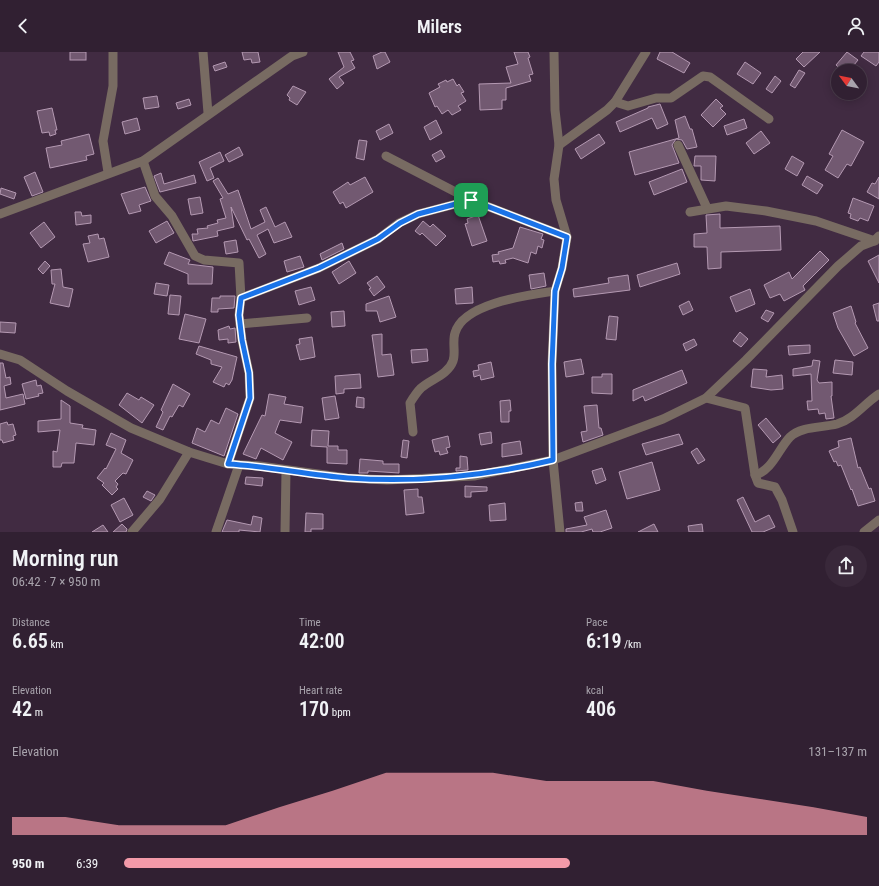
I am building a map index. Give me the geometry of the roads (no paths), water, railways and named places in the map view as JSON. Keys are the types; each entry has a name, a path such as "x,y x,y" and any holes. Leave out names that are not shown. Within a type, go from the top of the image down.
{"street":[{"path":"108,172 103,141 113,86 113,52"},
{"path":"203,52 208,113"},
{"path":"0,214 108,172 142,161 208,113 292,56 303,52"},
{"path":"554,52 555,110 559,145 554,179 556,200 567,237 562,268 555,291 552,364 553,460 560,532"},
{"path":"559,145 608,110 615,102 646,52"},
{"path":"615,102 628,106 656,98 671,98 703,76 710,77 769,119"},
{"path":"678,145 707,208"},
{"path":"386,156 471,200 567,237"},
{"path":"142,161 155,196 172,216 195,256 204,260 239,263 241,298 240,324 249,373 250,398 228,464"},
{"path":"241,298 319,268 378,239 400,223 418,214 471,200"},
{"path":"690,212 726,206 766,211 816,221 877,240"},
{"path":"0,354 20,360 79,399 131,428 189,452 228,464 260,466 286,471 347,478 387,480 474,476 553,460 662,419 706,398 746,360 838,266 861,246 877,240"},
{"path":"413,432 410,403 421,388 444,373 453,361 455,333 463,318 518,296 555,291"},
{"path":"240,324 307,318"},
{"path":"755,475 760,474 778,454 789,437 799,430 839,424 854,416 868,401 879,394"},
{"path":"706,398 745,408 755,475 758,483 774,487 782,500 793,532"},
{"path":"132,532 160,499 189,452"},
{"path":"216,532 239,465"},
{"path":"285,532 286,471"},
{"path":"864,532 879,520"}]}
